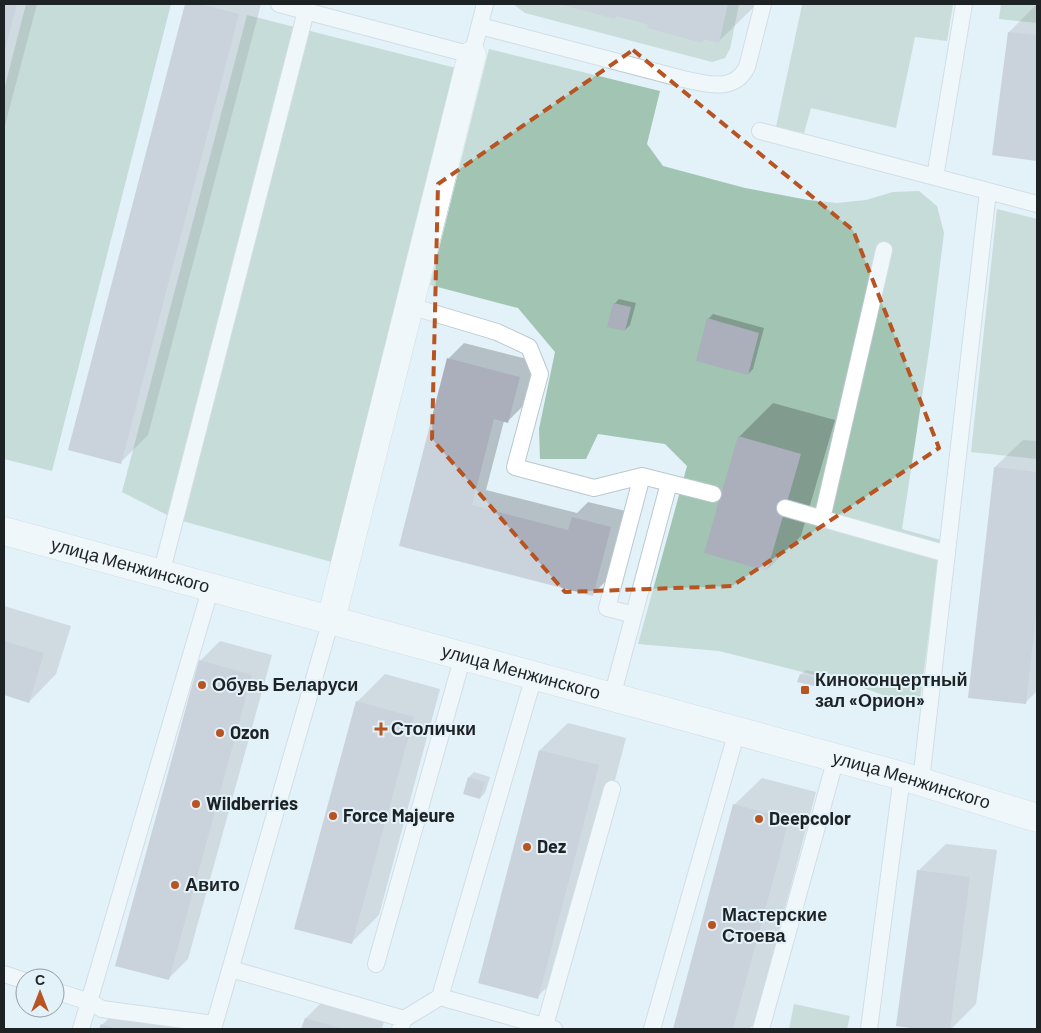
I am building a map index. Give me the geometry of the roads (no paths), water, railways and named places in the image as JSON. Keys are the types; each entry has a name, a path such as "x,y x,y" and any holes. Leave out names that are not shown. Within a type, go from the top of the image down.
{"main road":[{"path":"332,620 472,55"},
{"name":"улица Менжинского","path":"4,531 912,778 1037,818"}],"lane":[{"path":"278,4 472,55 486,4"},
{"path":"480,26 683,79 711,84 733,83 743,75 747,67 763,4"},
{"path":"935,177 964,4"},
{"path":"161,574 306,11"},
{"path":"760,131 1037,204"},
{"path":"870,1029 947,554 988,191"},
{"path":"822,520 884,250"},
{"path":"410,306 497,332 528,347 540,374 516,467 594,488 642,476 713,494"},
{"path":"634,615 607,608 642,476"},
{"path":"612,697 669,483"},
{"path":"785,508 947,554"},
{"path":"81,1029 211,587"},
{"path":"65,994 90,1002 102,1009 214,1027 332,620"},
{"path":"376,964 463,656"},
{"path":"231,968 402,1024 440,997 534,676"},
{"path":"652,1029 736,731"},
{"path":"761,1029 836,758"},
{"path":"440,997 548,1028 612,789"}],"place":[{"name":"Обувь Беларуси","path":"202,685"},
{"name":"Киноконцертный зал «Орион»","path":"805,690"},
{"name":"Столички","path":"381,729"},
{"name":"Ozon","path":"220,733"},
{"name":"Wildberries","path":"196,804"},
{"name":"Force Majeure","path":"333,816"},
{"name":"Deepcolor","path":"759,819"},
{"name":"Dez","path":"527,847"},
{"name":"Авито","path":"175,885"},
{"name":"Мастерские Стоева","path":"712,925"}]}
